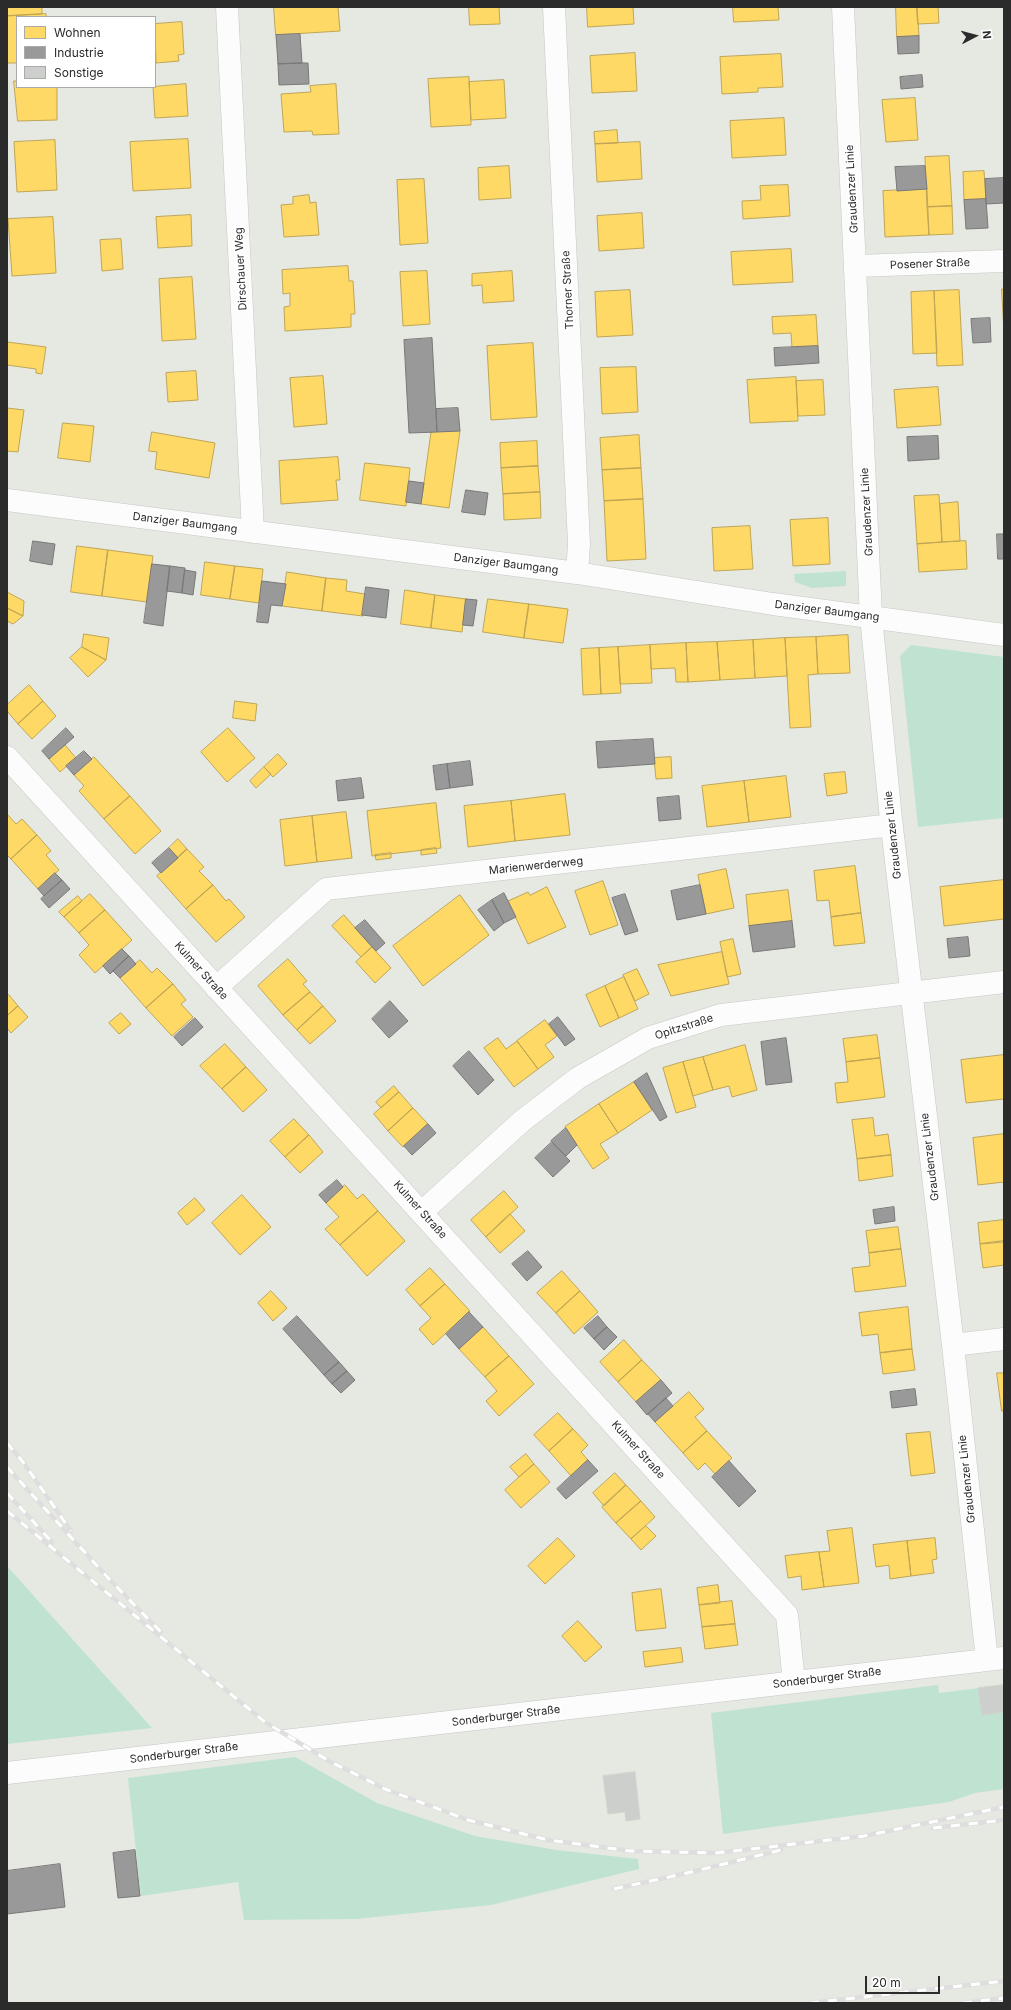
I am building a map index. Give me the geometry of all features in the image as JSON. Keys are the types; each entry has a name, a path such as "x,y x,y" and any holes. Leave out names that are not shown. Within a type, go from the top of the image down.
{"street":[{"name":"Dirschauer Weg","path":"227,7 253,532"},
{"name":"Thorner Straße","path":"554,7 579,544 577,574"},
{"name":"Graudenzer Linie","path":"843,7 871,617 911,993 953,1345 995,1659"},
{"name":"Posener Straße","path":"855,266 1004,261"},
{"name":"Danziger Baumgang","path":"7,500 577,574 773,604 1004,635"},
{"name":"Kulmer Straße","path":"7,757 787,1614 794,1682"},
{"name":"Marienwerderweg","path":"216,988 326,889 892,825"},
{"name":"Opitzstraße","path":"422,1212 522,1121 578,1078 648,1038 721,1015 1004,982"},
{"path":"953,1345 1004,1339"},
{"name":"Sonderburger Straße","path":"7,1773 995,1659"}],"green space":[{"path":"846,571 846,586 812,588 795,582 794,574"},
{"path":"911,645 1004,657 1004,818 918,827 900,656"},
{"path":"7,1566 152,1728 7,1744"},
{"path":"938,1685 939,1693 1004,1685 1004,1789 975,1793 949,1802 723,1834 711,1713"},
{"path":"295,1757 377,1803 475,1836 556,1850 638,1859 639,1869 491,1905 356,1919 244,1920 238,1882 141,1896 128,1778"}],"building: Wohnen":[{"path":"7,7 42,7 42,14 7,16"},
{"path":"274,7 338,7 340,31 276,35"},
{"path":"469,7 499,7 500,24 470,25"},
{"path":"587,7 633,7 634,24 588,27"},
{"path":"733,7 778,7 779,20 734,22"},
{"path":"896,7 917,7 919,36 897,37"},
{"path":"917,7 938,7 939,23 918,24"},
{"path":"46,14 46,16 16,16 16,63 7,63 7,16"},
{"path":"182,22 184,54 178,55 179,61 156,63 156,24"},
{"path":"635,53 637,91 592,93 590,56"},
{"path":"781,54 783,87 758,88 758,92 722,94 720,57"},
{"path":"469,77 471,125 431,127 428,79"},
{"path":"504,80 506,118 471,120 469,82"},
{"path":"14,81 16,81 16,88 57,88 57,120 18,121"},
{"path":"186,84 188,116 155,118 153,88"},
{"path":"336,84 339,134 313,135 312,131 284,132 281,94 311,92 310,86"},
{"path":"915,98 918,140 886,142 882,100"},
{"path":"784,118 786,155 732,158 730,121"},
{"path":"617,130 618,143 595,144 594,132"},
{"path":"188,139 191,188 133,191 130,142"},
{"path":"55,140 57,190 17,192 14,142"},
{"path":"640,142 642,179 597,182 595,144"},
{"path":"949,156 952,206 927,207 925,157"},
{"path":"509,166 511,198 479,200 478,168"},
{"path":"984,171 986,199 964,200 963,172"},
{"path":"424,179 428,243 400,245 397,180"},
{"path":"788,185 790,216 743,219 742,201 761,200 760,186"},
{"path":"927,189 929,235 885,237 883,191"},
{"path":"309,195 310,203 316,202 319,235 284,237 281,205 293,204 293,197"},
{"path":"952,206 953,234 929,235 927,207"},
{"path":"642,213 644,248 599,251 597,216"},
{"path":"191,215 192,246 158,248 156,217"},
{"path":"53,217 56,273 12,276 8,219"},
{"path":"121,239 123,269 102,271 100,240"},
{"path":"791,249 793,282 733,285 731,252"},
{"path":"348,266 349,281 353,281 355,314 351,314 351,327 285,331 284,307 290,306 290,293 283,294 282,270"},
{"path":"427,271 430,324 403,326 400,272"},
{"path":"512,271 514,301 483,303 482,285 472,286 472,274"},
{"path":"192,277 196,339 162,341 159,279"},
{"path":"1002,289 1004,289 1004,332"},
{"path":"630,290 633,335 597,337 595,292"},
{"path":"959,290 963,365 937,366 934,291"},
{"path":"934,291 937,353 913,354 911,292"},
{"path":"816,315 818,346 792,348 791,333 773,334 772,317"},
{"path":"7,342 46,347 42,374 36,373 36,369 7,365"},
{"path":"533,343 537,417 491,420 487,346"},
{"path":"636,367 638,412 602,414 600,368"},
{"path":"196,371 198,400 168,402 166,373"},
{"path":"323,376 327,424 294,427 290,378"},
{"path":"796,377 798,421 750,423 747,380"},
{"path":"823,380 825,415 798,416 796,381"},
{"path":"938,387 941,425 897,428 894,390"},
{"path":"7,408 24,410 18,452 7,451"},
{"path":"63,423 94,426 90,462 58,458"},
{"path":"460,431 449,508 421,504 431,432"},
{"path":"152,432 215,443 209,478 155,469 157,452 149,451"},
{"path":"639,435 641,468 602,470 600,438"},
{"path":"537,441 538,466 501,468 500,443"},
{"path":"338,457 340,480 336,480 338,500 281,504 279,461"},
{"path":"365,463 410,468 406,506 360,500"},
{"path":"538,466 540,492 503,494 501,468"},
{"path":"641,468 643,499 604,501 602,470"},
{"path":"540,492 541,518 504,520 503,494"},
{"path":"939,495 942,542 917,544 914,496"},
{"path":"643,499 646,559 607,561 604,501"},
{"path":"958,502 960,541 942,542 940,504"},
{"path":"828,518 830,564 793,566 790,520"},
{"path":"750,526 753,569 714,571 712,528"},
{"path":"966,541 967,569 919,572 917,544"},
{"path":"77,546 108,550 102,596 71,592"},
{"path":"108,550 153,556 147,602 102,596"},
{"path":"205,562 235,566 230,599 201,595"},
{"path":"235,566 263,569 259,603 230,599"},
{"path":"287,572 326,578 322,611 282,606"},
{"path":"326,578 347,580 346,591 365,594 363,616 322,611"},
{"path":"405,590 435,595 431,628 401,624"},
{"path":"7,592 24,601 23,616 7,608"},
{"path":"435,595 466,599 462,632 431,628"},
{"path":"488,599 529,604 524,638 483,632"},
{"path":"529,604 568,609 563,643 524,638"},
{"path":"7,608 23,616 13,624 7,621"},
{"path":"84,634 109,638 106,660 82,647"},
{"path":"848,635 850,673 818,674 816,637"},
{"path":"816,637 818,674 808,675 811,727 790,728 785,638"},
{"path":"785,638 787,676 755,678 753,640"},
{"path":"753,640 755,678 720,680 717,642"},
{"path":"717,642 720,680 688,682 686,643"},
{"path":"686,643 688,682 676,682 675,668 651,669 650,645"},
{"path":"650,645 652,683 620,684 618,647"},
{"path":"82,647 106,660 88,677 70,658"},
{"path":"618,647 621,693 601,694 599,648"},
{"path":"599,648 601,694 583,695 581,649"},
{"path":"29,685 43,701 18,724 7,711 7,705"},
{"path":"43,701 56,716 32,739 18,724"},
{"path":"235,701 257,704 255,721 233,718"},
{"path":"228,728 255,758 227,782 201,752"},
{"path":"65,745 76,758 60,772 49,759"},
{"path":"278,754 287,764 273,777 264,767"},
{"path":"94,757 130,796 104,819 79,791 84,786 74,775"},
{"path":"671,757 672,778 656,779 654,758"},
{"path":"264,767 271,774 256,788 250,781"},
{"path":"845,772 847,793 827,796 824,774"},
{"path":"786,776 791,817 749,822 744,781"},
{"path":"744,781 749,822 707,827 702,786"},
{"path":"565,794 570,835 515,841 511,801"},
{"path":"130,796 161,831 135,854 104,819"},
{"path":"511,801 515,841 468,847 464,806"},
{"path":"436,803 441,848 372,856 367,811"},
{"path":"346,812 352,858 317,862 312,816"},
{"path":"7,814 16,824 22,819 37,835 11,859 7,855"},
{"path":"312,816 317,862 285,866 280,820"},
{"path":"37,835 51,851 46,855 59,870 38,889 11,859"},
{"path":"178,839 187,849 178,858 169,848"},
{"path":"436,848 437,853 421,855 421,850"},
{"path":"187,849 204,867 199,871 213,885 186,909 157,876"},
{"path":"391,853 391,858 376,860 375,855"},
{"path":"855,866 861,913 831,917 829,900 817,901 814,871"},
{"path":"726,869 734,908 706,914 698,875"},
{"path":"1004,880 1004,919 944,926 940,887"},
{"path":"603,881 618,925 590,935 575,891"},
{"path":"213,885 226,901 229,899 245,917 216,942 186,909"},
{"path":"547,887 566,927 528,944 508,901 528,892 530,895"},
{"path":"788,890 792,921 749,926 746,895"},
{"path":"90,894 105,910 79,933 64,917"},
{"path":"460,895 489,935 423,986 393,946"},
{"path":"78,896 82,901 64,917 59,912"},
{"path":"105,910 132,940 95,973 79,955 89,945 79,933"},
{"path":"861,913 865,943 834,946 831,917"},
{"path":"344,915 372,947 361,957 332,926"},
{"path":"733,939 741,974 727,977 720,942"},
{"path":"372,947 391,968 375,983 356,962"},
{"path":"722,952 729,984 671,996 658,965"},
{"path":"288,959 307,981 303,984 310,992 283,1015 258,986"},
{"path":"140,960 152,973 157,968 173,984 146,1008 120,978"},
{"path":"637,969 649,994 635,1001 623,975"},
{"path":"624,977 638,1009 619,1018 605,986"},
{"path":"173,984 186,1000 181,1004 193,1017 172,1036 146,1008"},
{"path":"605,986 619,1018 600,1027 586,995"},
{"path":"310,992 323,1006 297,1030 283,1015"},
{"path":"9,995 18,1006 7,1016 7,996"},
{"path":"18,1006 28,1017 11,1033 7,1028 7,1016"},
{"path":"323,1006 336,1021 310,1044 297,1030"},
{"path":"121,1013 131,1024 119,1034 109,1023"},
{"path":"545,1020 557,1036 545,1045 554,1057 538,1069 517,1041"},
{"path":"877,1035 880,1058 846,1062 843,1039"},
{"path":"498,1038 506,1049 517,1041 538,1069 514,1087 484,1048"},
{"path":"225,1044 246,1067 222,1089 200,1066"},
{"path":"745,1045 757,1090 732,1097 729,1086 713,1090 703,1057"},
{"path":"1004,1055 1004,1099 966,1103 961,1060"},
{"path":"703,1057 713,1090 693,1096 683,1062"},
{"path":"880,1058 885,1097 837,1103 835,1083 848,1082 846,1062"},
{"path":"683,1062 696,1107 676,1113 663,1068"},
{"path":"246,1067 267,1090 243,1112 222,1089"},
{"path":"634,1082 652,1110 618,1133 599,1104"},
{"path":"394,1086 399,1092 381,1108 376,1102"},
{"path":"399,1092 413,1108 388,1131 374,1114"},
{"path":"599,1104 618,1133 600,1144 609,1158 593,1169 565,1127"},
{"path":"413,1108 428,1124 403,1147 388,1131"},
{"path":"873,1118 875,1136 888,1134 891,1155 857,1159 852,1120"},
{"path":"294,1119 309,1135 285,1157 270,1141"},
{"path":"1004,1134 1004,1182 978,1185 973,1138"},
{"path":"309,1135 323,1152 300,1173 285,1157"},
{"path":"891,1155 893,1176 859,1181 857,1159"},
{"path":"345,1185 357,1199 363,1194 378,1211 340,1245 325,1229 339,1217 326,1203"},
{"path":"504,1191 518,1207 486,1237 471,1220"},
{"path":"242,1195 271,1227 240,1255 212,1223"},
{"path":"195,1198 205,1210 187,1225 178,1213"},
{"path":"378,1211 405,1241 367,1276 340,1245"},
{"path":"510,1214 525,1231 500,1253 486,1237"},
{"path":"1004,1220 1004,1242 980,1244 978,1223"},
{"path":"898,1227 901,1249 869,1253 866,1231"},
{"path":"1004,1241 1004,1265 983,1268 980,1244"},
{"path":"901,1249 906,1286 855,1292 852,1268 870,1266 869,1253"},
{"path":"430,1268 445,1284 420,1306 406,1290"},
{"path":"562,1271 580,1291 556,1313 537,1293"},
{"path":"445,1284 470,1311 433,1345 419,1329 431,1318 420,1306"},
{"path":"271,1291 287,1308 273,1321 258,1303"},
{"path":"580,1291 598,1312 574,1334 556,1313"},
{"path":"908,1307 912,1349 880,1353 878,1334 862,1336 859,1313"},
{"path":"483,1327 509,1356 485,1377 459,1349"},
{"path":"624,1340 642,1360 618,1382 600,1362"},
{"path":"912,1349 915,1370 883,1374 880,1353"},
{"path":"509,1356 534,1384 499,1416 486,1401 497,1391 485,1377"},
{"path":"642,1360 661,1380 636,1402 618,1382"},
{"path":"997,1373 1004,1373 1004,1411 1002,1411"},
{"path":"689,1392 704,1409 695,1417 707,1431 683,1453 655,1422"},
{"path":"558,1413 573,1429 549,1451 534,1435"},
{"path":"573,1429 588,1445 581,1452 588,1460 571,1476 549,1451"},
{"path":"707,1431 732,1458 715,1474 705,1463 698,1470 683,1453"},
{"path":"930,1432 935,1473 911,1476 906,1434"},
{"path":"526,1454 534,1464 519,1477 510,1467"},
{"path":"534,1464 550,1482 521,1508 505,1490"},
{"path":"615,1473 626,1485 604,1506 593,1493"},
{"path":"626,1485 641,1501 616,1523 602,1507"},
{"path":"641,1501 655,1517 631,1539 616,1523"},
{"path":"646,1526 656,1536 641,1550 631,1539"},
{"path":"852,1528 859,1583 824,1587 819,1552 830,1551 827,1531"},
{"path":"558,1538 575,1556 545,1584 528,1566"},
{"path":"935,1538 937,1559 932,1560 934,1573 911,1576 907,1541"},
{"path":"907,1541 911,1576 890,1579 889,1565 876,1567 873,1545"},
{"path":"819,1552 824,1587 802,1590 801,1576 788,1578 785,1556"},
{"path":"718,1585 720,1603 699,1605 697,1588"},
{"path":"661,1589 666,1628 636,1631 632,1593"},
{"path":"732,1601 735,1624 702,1627 699,1605"},
{"path":"578,1621 602,1647 585,1662 562,1636"},
{"path":"735,1624 738,1645 705,1649 702,1627"},
{"path":"681,1648 683,1662 645,1667 643,1652"}],"building: Industrie":[{"path":"300,34 302,63 278,64 276,35"},
{"path":"919,36 919,53 898,54 897,37"},
{"path":"308,63 309,84 279,85 278,64"},
{"path":"922,75 923,87 901,89 900,77"},
{"path":"925,166 927,189 897,191 895,167"},
{"path":"1004,178 1004,203 986,204 985,179"},
{"path":"986,199 988,228 966,229 964,200"},
{"path":"990,318 991,342 973,343 971,319"},
{"path":"432,338 437,432 409,433 404,340"},
{"path":"818,346 819,363 775,366 774,348"},
{"path":"458,408 460,431 437,432 436,409"},
{"path":"938,436 939,459 908,461 907,437"},
{"path":"409,481 424,483 421,504 406,502"},
{"path":"466,490 488,493 485,515 462,512"},
{"path":"997,534 1004,534 1004,559 998,559"},
{"path":"33,541 55,544 52,565 30,561"},
{"path":"152,564 170,566 163,626 144,623"},
{"path":"170,566 185,568 182,593 167,591"},
{"path":"185,570 196,572 193,595 182,593"},
{"path":"262,581 286,584 282,606 271,605 268,623 257,622"},
{"path":"366,587 389,590 386,618 362,615"},
{"path":"466,599 477,600 473,626 463,625"},
{"path":"66,728 74,737 49,759 42,751"},
{"path":"653,739 655,764 598,768 596,742"},
{"path":"84,751 92,759 74,775 66,766"},
{"path":"470,761 473,785 450,788 447,764"},
{"path":"447,764 450,788 436,790 433,766"},
{"path":"361,778 364,798 338,801 336,781"},
{"path":"679,796 681,819 659,821 657,798"},
{"path":"169,848 178,858 161,873 152,863"},
{"path":"55,873 62,880 44,896 38,889"},
{"path":"62,880 70,889 49,908 41,899"},
{"path":"700,885 706,914 677,920 671,891"},
{"path":"504,893 516,917 504,923 492,900"},
{"path":"625,894 638,931 625,935 612,898"},
{"path":"492,900 504,923 494,931 478,910"},
{"path":"365,920 385,943 376,951 355,928"},
{"path":"792,921 795,947 753,952 749,926"},
{"path":"968,937 970,956 949,958 947,939"},
{"path":"122,949 129,956 110,974 103,966"},
{"path":"129,956 136,964 120,978 113,971"},
{"path":"390,1001 408,1021 389,1038 372,1019"},
{"path":"558,1017 575,1039 565,1046 549,1024"},
{"path":"195,1018 203,1027 182,1046 174,1037"},
{"path":"786,1038 792,1082 766,1085 761,1042"},
{"path":"469,1051 494,1080 478,1095 453,1066"},
{"path":"647,1073 667,1117 660,1121 634,1082"},
{"path":"428,1124 436,1133 412,1155 404,1146"},
{"path":"566,1128 577,1145 566,1156 551,1141"},
{"path":"552,1142 570,1161 553,1177 535,1158"},
{"path":"337,1180 343,1187 326,1203 319,1195"},
{"path":"894,1207 895,1221 875,1224 873,1210"},
{"path":"528,1251 542,1267 527,1281 512,1264"},
{"path":"469,1312 483,1327 459,1349 446,1334"},
{"path":"297,1316 339,1362 324,1375 283,1329"},
{"path":"598,1316 607,1327 594,1339 584,1328"},
{"path":"607,1327 617,1337 604,1350 594,1339"},
{"path":"339,1362 347,1371 332,1384 324,1375"},
{"path":"347,1371 355,1380 341,1393 332,1384"},
{"path":"661,1380 672,1393 647,1415 636,1402"},
{"path":"915,1389 917,1405 892,1408 890,1392"},
{"path":"666,1398 673,1406 655,1422 648,1414"},
{"path":"588,1460 598,1471 566,1499 557,1489"},
{"path":"729,1461 756,1491 739,1507 712,1477"},
{"path":"135,1850 140,1896 118,1898 113,1853"},
{"path":"60,1864 65,1907 7,1914 7,1871"}],"building: Sonstige":[{"path":"1004,1685 1004,1712 982,1715 978,1688"},
{"path":"635,1772 640,1819 626,1821 625,1812 608,1814 603,1776"}],"railway":[{"path":"7,1443 23,1462 71,1531"},
{"path":"7,1467 110,1580 161,1632"},
{"path":"7,1493 52,1542"},
{"path":"7,1511 265,1722 329,1761 385,1789 468,1820 548,1840 631,1851 716,1853 864,1836 1004,1807"},
{"path":"933,1828 1004,1820"},
{"path":"614,1889 781,1850"},
{"path":"810,2003 1004,1981"},
{"path":"963,2003 1004,1998"}]}
